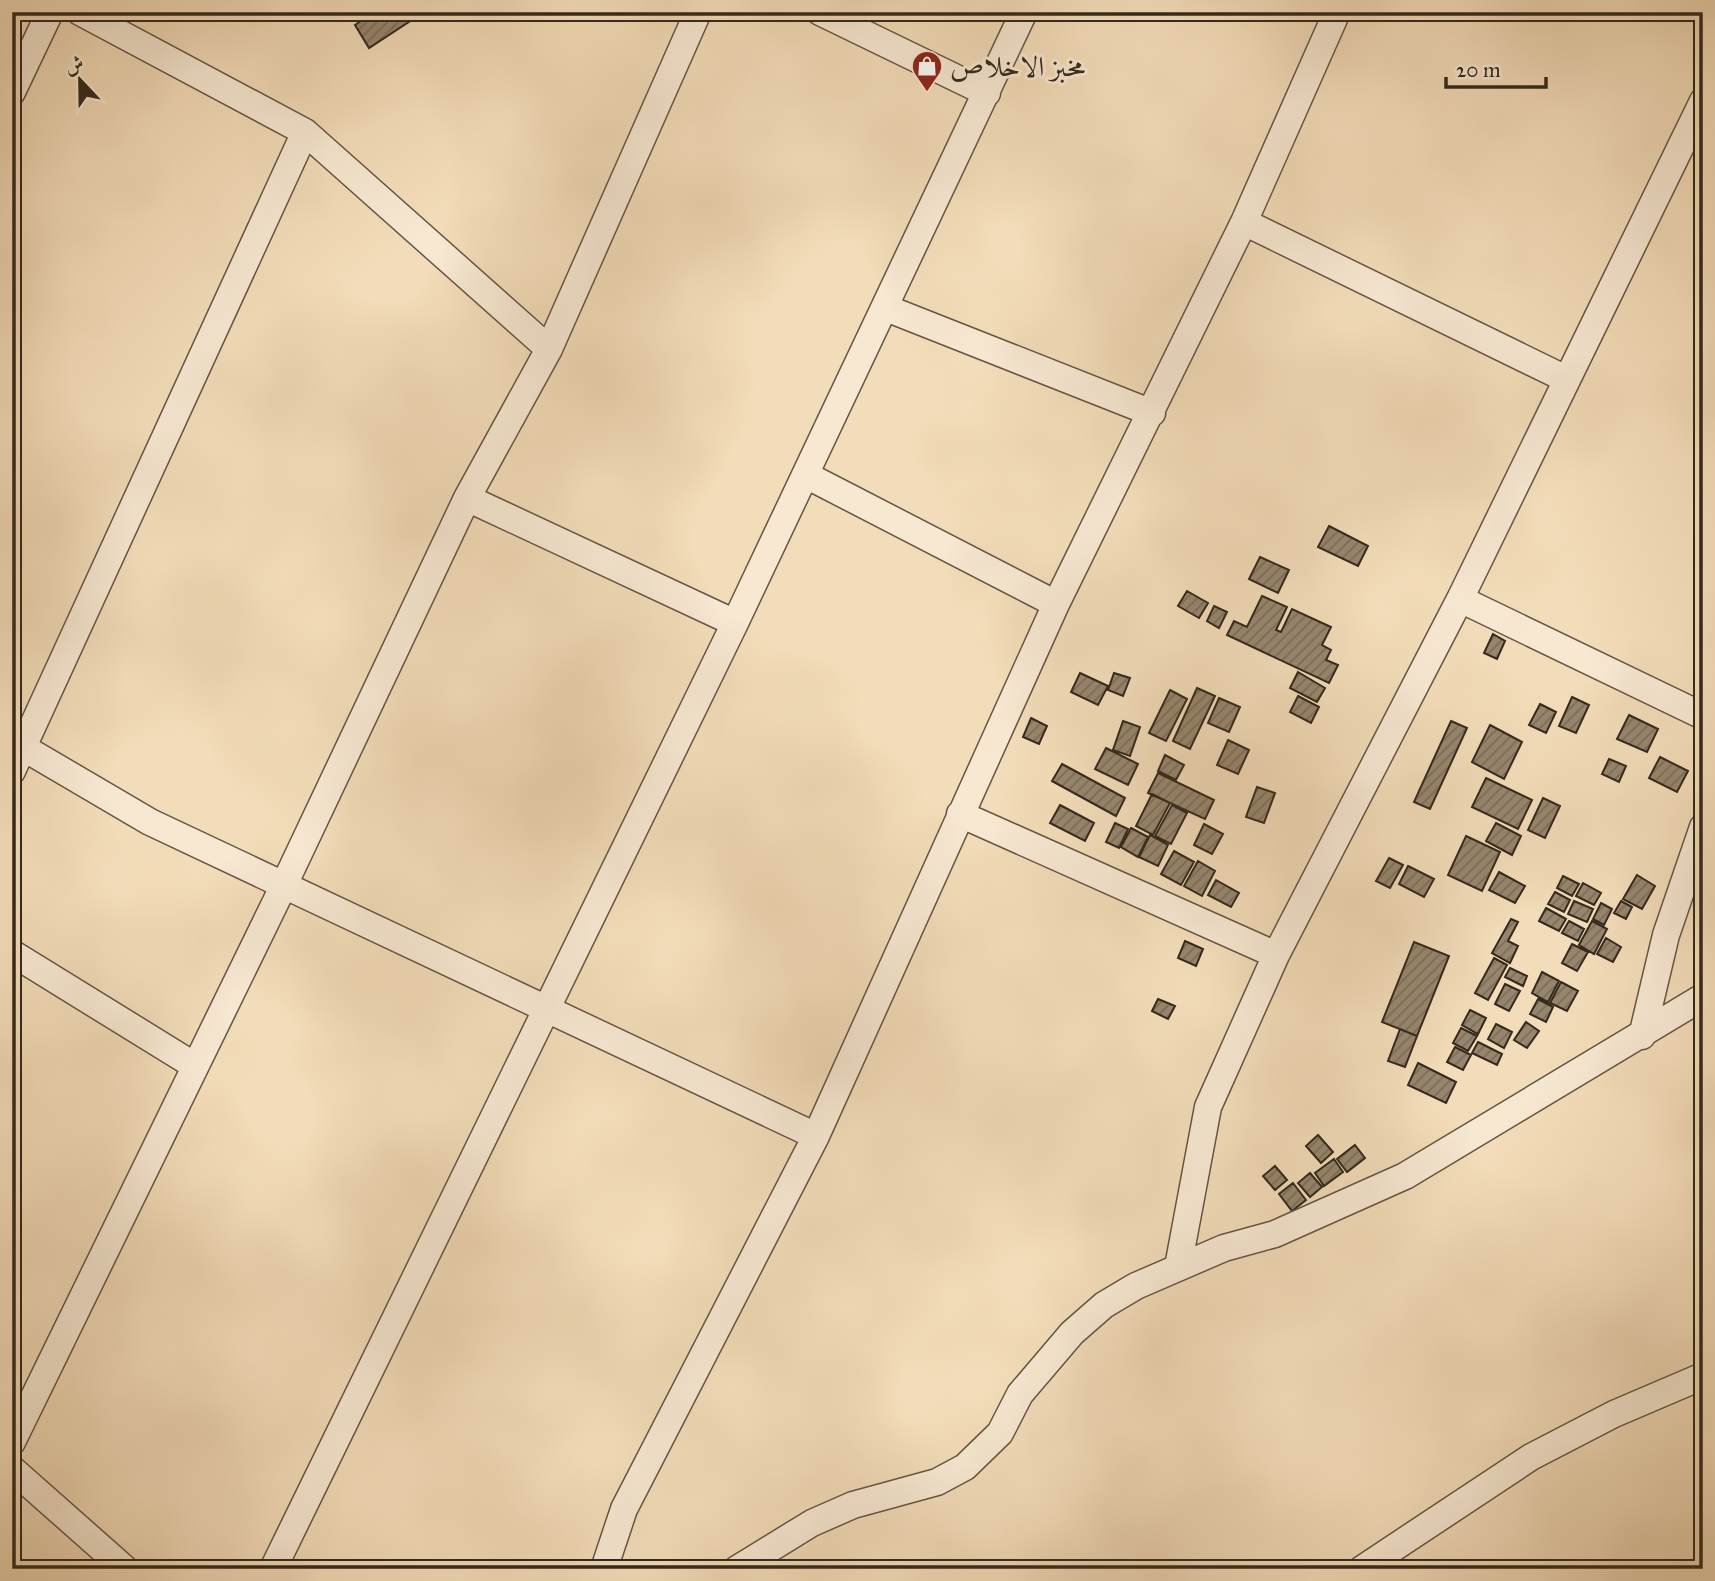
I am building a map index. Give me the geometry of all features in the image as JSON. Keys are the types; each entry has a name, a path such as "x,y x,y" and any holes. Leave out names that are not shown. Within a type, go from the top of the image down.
{"street":[{"path":"12,92 50,12"},
{"path":"80,12 305,132 549,349"},
{"path":"12,1442 283,887 467,498 549,349 698,12"},
{"path":"820,12 988,93"},
{"path":"273,1569 735,623 1024,12"},
{"path":"604,1569 624,1509 816,1136 1056,604 1244,222 1337,12"},
{"path":"1178,1267 1208,1107 1276,955 1460,599 1703,101"},
{"path":"12,771 18,744 305,132"},
{"path":"1244,222 1566,379"},
{"path":"886,308 1152,413"},
{"path":"806,475 1056,604"},
{"path":"467,498 735,623"},
{"path":"1460,599 1703,716"},
{"path":"18,744 150,822 283,887 418,946 544,1010 816,1136"},
{"path":"960,814 1276,955"},
{"path":"1643,1036 1666,935 1703,827"},
{"path":"12,953 195,1066"},
{"path":"737,1569 812,1523 853,1505 937,1482 965,1467 1000,1433 1020,1394 1072,1333 1104,1305 1136,1286 1224,1248 1275,1234 1405,1176 1703,998"},
{"path":"1362,1569 1531,1457 1614,1413 1703,1376"},
{"path":"12,1469 125,1569"}],"building":[{"path":"374,12 424,12 369,48 355,25"},
{"path":"1329,526 1368,546 1358,566 1318,547"},
{"path":"1260,557 1289,570 1278,593 1249,579"},
{"path":"1187,591 1208,603 1199,618 1178,606"},
{"path":"1262,596 1287,607 1276,630 1281,632 1292,609 1331,627 1322,645 1331,650 1326,660 1338,665 1329,683 1227,635 1234,621 1247,627"},
{"path":"1214,606 1227,612 1219,628 1207,621"},
{"path":"1493,634 1505,641 1497,659 1484,653"},
{"path":"1298,672 1325,688 1317,702 1290,688"},
{"path":"1080,673 1108,686 1098,705 1071,692"},
{"path":"1114,673 1130,678 1123,696 1108,690"},
{"path":"1197,688 1215,696 1190,749 1173,741"},
{"path":"1170,690 1187,699 1166,741 1149,733"},
{"path":"1298,696 1319,707 1311,723 1290,712"},
{"path":"1572,697 1589,705 1576,733 1559,726"},
{"path":"1219,698 1240,707 1229,732 1208,723"},
{"path":"1540,704 1556,712 1546,733 1529,725"},
{"path":"1629,715 1658,729 1647,752 1617,739"},
{"path":"1031,718 1047,726 1039,744 1023,737"},
{"path":"1123,721 1140,727 1130,756 1113,750"},
{"path":"1451,721 1467,728 1430,809 1414,802"},
{"path":"1490,725 1522,742 1504,779 1472,762"},
{"path":"1228,740 1249,750 1238,774 1217,765"},
{"path":"1106,748 1138,764 1128,785 1095,769"},
{"path":"1165,755 1184,765 1176,780 1158,771"},
{"path":"1660,757 1688,771 1677,792 1649,778"},
{"path":"1609,759 1626,766 1619,782 1602,774"},
{"path":"1062,764 1125,798 1116,816 1052,781"},
{"path":"1158,773 1214,800 1205,819 1148,793"},
{"path":"1486,778 1532,800 1518,829 1472,807"},
{"path":"1257,787 1275,793 1264,823 1246,817"},
{"path":"1152,794 1170,803 1153,835 1136,826"},
{"path":"1543,798 1560,806 1545,838 1528,830"},
{"path":"1060,805 1094,823 1085,841 1050,823"},
{"path":"1172,805 1187,813 1171,844 1155,836"},
{"path":"1115,823 1128,829 1119,848 1106,842"},
{"path":"1496,823 1521,836 1512,855 1486,841"},
{"path":"1204,824 1223,834 1212,854 1194,845"},
{"path":"1131,828 1148,837 1138,857 1121,847"},
{"path":"1150,835 1168,845 1158,866 1139,857"},
{"path":"1466,836 1500,852 1482,891 1448,875"},
{"path":"1174,851 1194,862 1181,885 1161,874"},
{"path":"1389,858 1403,865 1390,888 1376,881"},
{"path":"1198,861 1215,871 1202,896 1184,886"},
{"path":"1408,866 1434,879 1424,897 1399,884"},
{"path":"1499,872 1525,886 1515,903 1489,890"},
{"path":"1637,875 1655,886 1642,909 1623,899"},
{"path":"1563,876 1579,884 1572,896 1557,888"},
{"path":"1216,880 1239,893 1231,907 1208,895"},
{"path":"1583,883 1601,893 1594,905 1576,896"},
{"path":"1555,892 1570,900 1564,912 1548,904"},
{"path":"1574,901 1593,909 1587,922 1568,914"},
{"path":"1621,901 1632,907 1626,919 1614,913"},
{"path":"1601,903 1612,909 1604,925 1593,919"},
{"path":"1546,908 1566,919 1559,931 1539,921"},
{"path":"1511,919 1518,922 1508,941 1518,946 1510,963 1492,953"},
{"path":"1569,921 1584,929 1578,941 1562,933"},
{"path":"1592,921 1607,929 1594,954 1579,945"},
{"path":"1606,938 1621,947 1613,962 1597,954"},
{"path":"1185,941 1203,949 1196,966 1178,958"},
{"path":"1414,942 1449,956 1417,1036 1382,1022"},
{"path":"1572,944 1588,952 1577,971 1562,963"},
{"path":"1494,958 1507,965 1488,1000 1475,993"},
{"path":"1510,968 1527,976 1523,986 1505,977"},
{"path":"1542,972 1559,981 1548,1002 1532,993"},
{"path":"1561,982 1578,991 1567,1011 1550,1003"},
{"path":"1505,984 1520,991 1509,1011 1495,1004"},
{"path":"1158,999 1175,1006 1168,1019 1152,1011"},
{"path":"1538,999 1553,1007 1546,1022 1530,1014"},
{"path":"1470,1010 1486,1018 1478,1034 1462,1025"},
{"path":"1526,1022 1539,1031 1527,1048 1514,1040"},
{"path":"1496,1024 1512,1032 1504,1048 1488,1039"},
{"path":"1461,1028 1477,1036 1468,1051 1453,1043"},
{"path":"1400,1029 1417,1036 1405,1067 1388,1061"},
{"path":"1478,1042 1502,1054 1497,1065 1472,1053"},
{"path":"1455,1047 1471,1055 1463,1070 1447,1062"},
{"path":"1418,1063 1456,1082 1446,1103 1408,1085"},
{"path":"1318,1135 1333,1152 1321,1163 1306,1146"},
{"path":"1355,1145 1365,1158 1347,1172 1337,1159"},
{"path":"1334,1159 1343,1172 1324,1186 1315,1173"},
{"path":"1275,1166 1287,1180 1275,1190 1263,1176"},
{"path":"1310,1173 1322,1187 1310,1197 1298,1183"},
{"path":"1293,1183 1306,1200 1292,1211 1279,1194"}],"place":[{"name":"مخبز الاخلاص","path":"927,93"}]}
